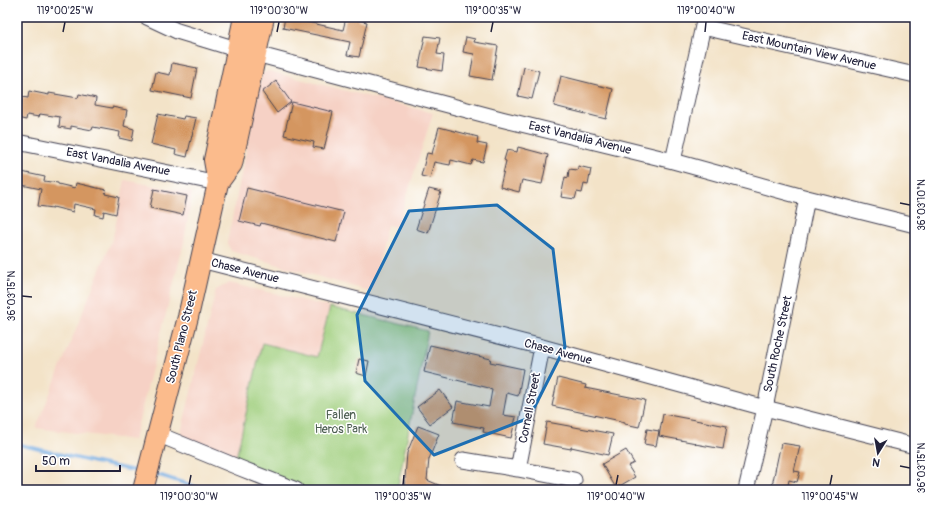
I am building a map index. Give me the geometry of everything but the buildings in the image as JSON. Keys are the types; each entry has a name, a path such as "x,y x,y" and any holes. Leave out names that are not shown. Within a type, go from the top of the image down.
{"main road":[{"name":"South Plano Street","path":"143,490 188,317 218,183 232,164 246,51 244,17"},
{"name":"South Plano Street","path":"246,51 264,17"}],"street":[{"name":"East Vandalia Avenue","path":"147,17 177,31 246,51 501,119 673,161 807,198 915,225"},
{"name":"East Mountain View Avenue","path":"704,22 915,75"},
{"path":"673,161 704,22"},
{"name":"East Vandalia Avenue","path":"17,142 218,183"},
{"name":"South Roche Street","path":"746,490 765,408 807,198"},
{"name":"Chase Avenue","path":"201,260 542,347 765,408 915,446"},
{"name":"Cornell Street","path":"518,469 542,347"},
{"path":"155,442 234,466 296,490"},
{"path":"463,460 574,480"}],"highlighted area":[{"path":"497,205 553,249 565,347 529,418 434,455 365,381 357,315 409,211"}],"shaded area":[{"path":"268,71 433,113 397,227 387,225 372,292 231,251 227,243 262,74"},
{"path":"125,180 192,193 184,242 134,440 36,428 113,237"},
{"path":"229,283 330,307 318,357 262,344 235,462 180,437 216,290"}],"green space":[{"name":"Fallen Heros Park","path":"330,307 428,331 397,490 307,490 235,462 262,343 317,357"}],"waterway":[{"path":"17,444 141,472"},
{"path":"153,474 205,490"}]}
